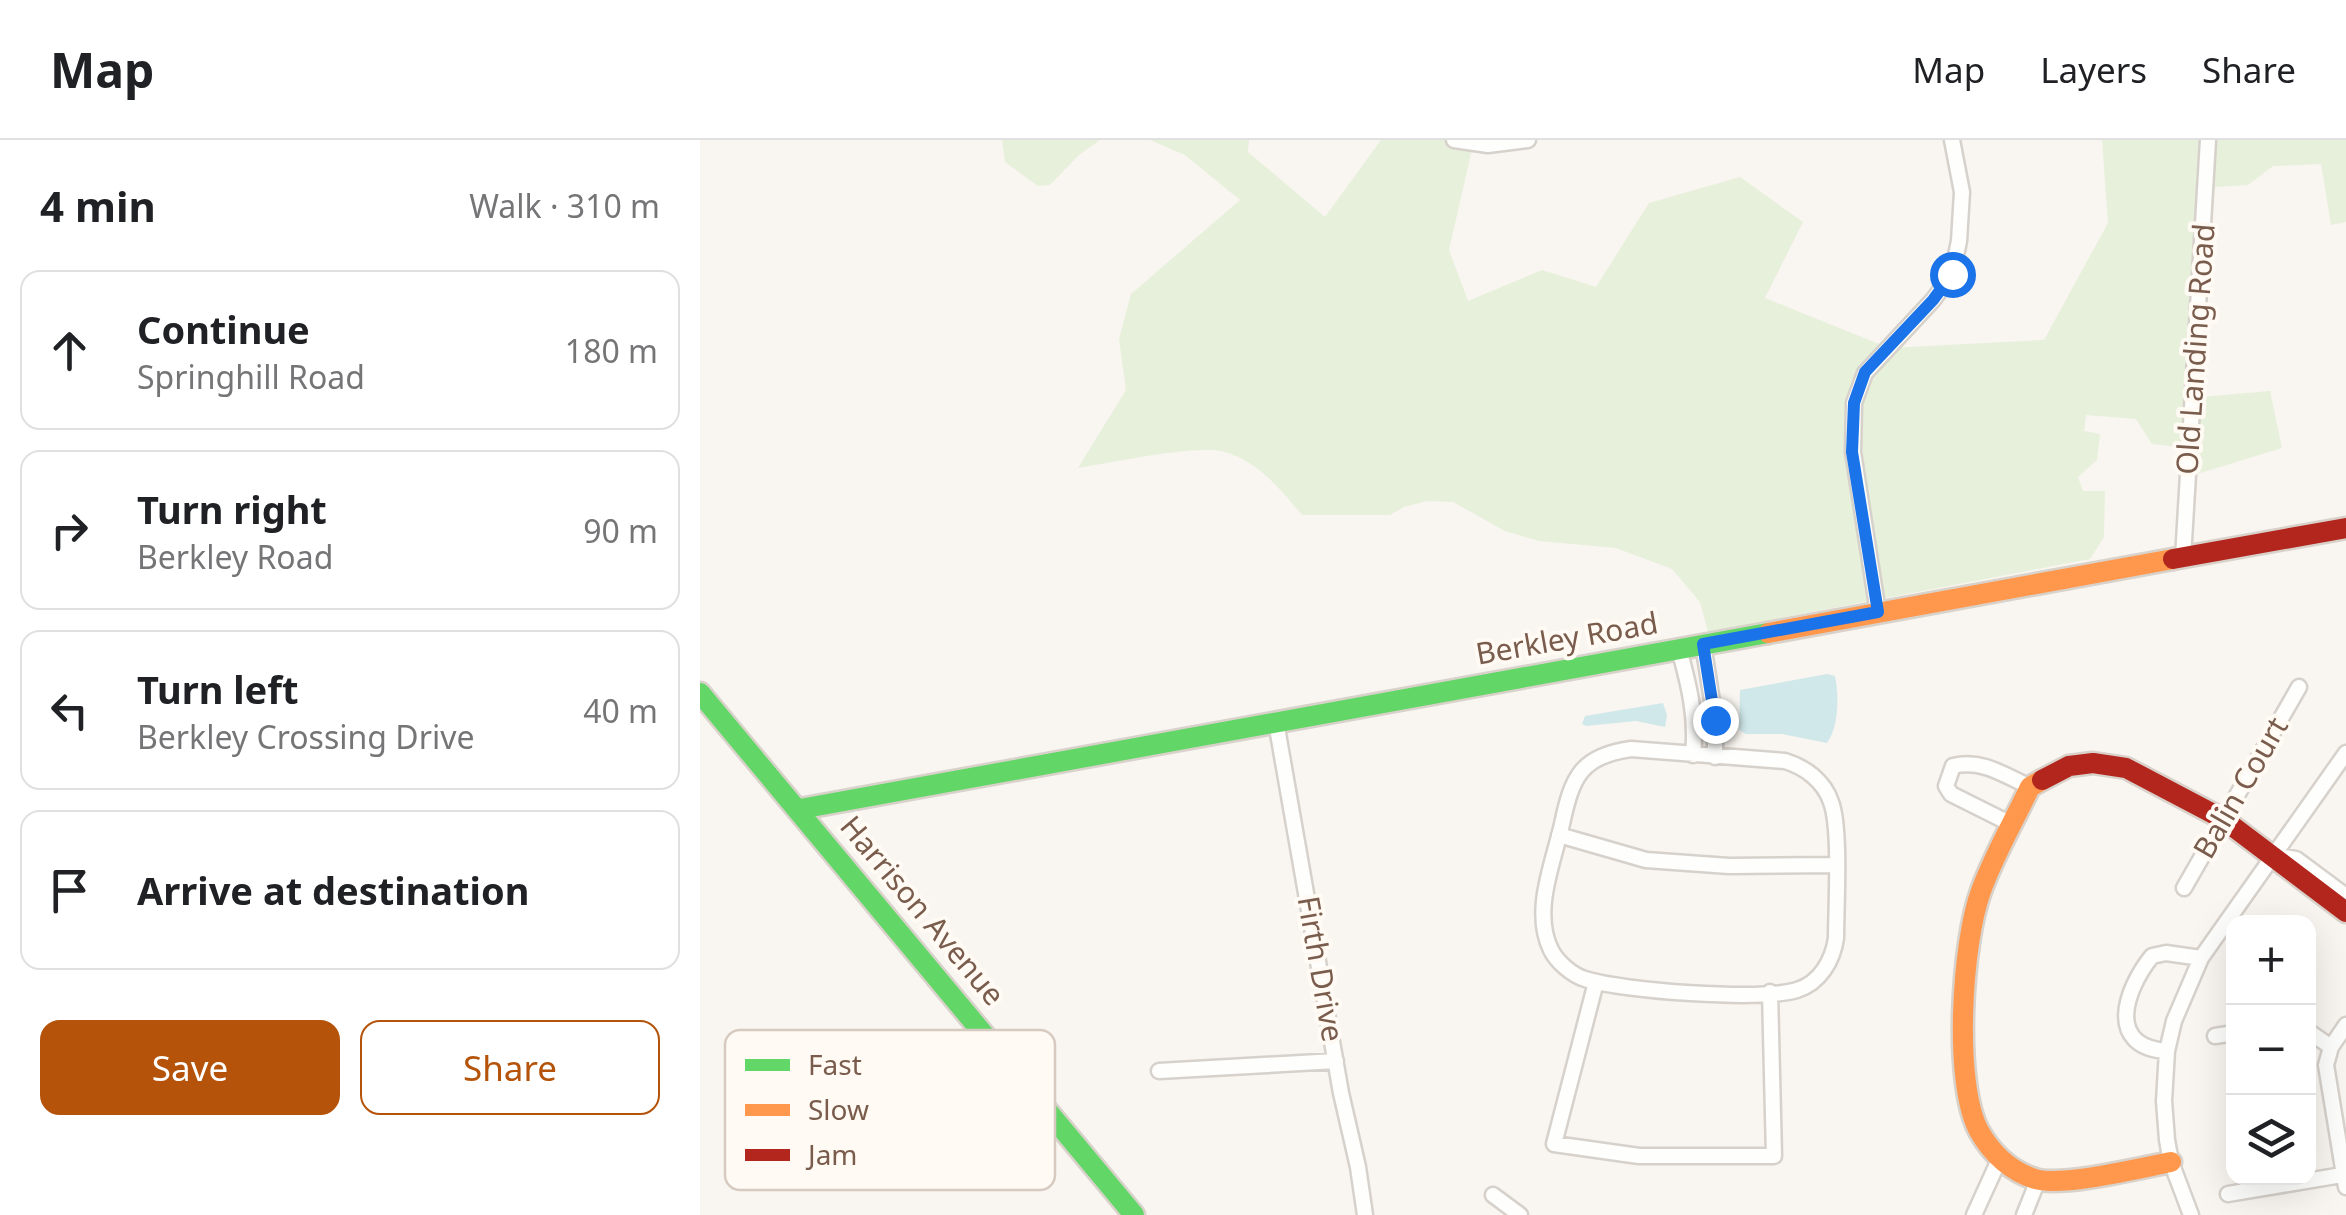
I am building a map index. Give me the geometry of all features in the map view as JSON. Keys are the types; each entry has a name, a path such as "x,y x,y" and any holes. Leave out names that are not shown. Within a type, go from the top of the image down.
{"street":[{"path":"1454,140 1488,145 1528,140"},
{"path":"1878,612 1852,452 1854,403 1865,372 1933,300 1952,274 1959,242 1962,192 1952,140"},
{"name":"Old Landing Road","path":"2182,558 2208,140"},
{"name":"Berkley Road","path":"800,810 2346,528"},
{"path":"1703,644 1715,720 1715,757"},
{"path":"1679,649 1693,698 1693,755"},
{"name":"Balin Court","path":"2184,888 2299,688"},
{"name":"Harrison Avenue","path":"700,693 981,1030"},
{"name":"Firth Drive","path":"1276,722 1365,1215"},
{"path":"1632,748 1693,755 1800,765 1812,774 1832,803 1836,938 1833,957 1812,982 1797,990 1635,990 1581,978 1552,953 1541,914 1570,785 1592,760 1612,751 1632,748"},
{"path":"2190,1215 2171,1162 2164,1101 2167,1051 2174,1021 2202,958 2346,753"},
{"path":"2171,1162 2088,1177 2038,1180 1999,1160 1978,1129 1969,1104 1964,983 1970,936 1982,891 2030,788 2069,766 2093,763 2126,768 2222,819 2346,912"},
{"path":"2013,825 1951,794 1946,786 1953,766 1982,765 2030,788"},
{"path":"1559,835 1646,860 1729,866 1835,865"},
{"path":"2274,855 2296,858 2346,896"},
{"path":"2167,1051 2146,1050 2129,1035 2124,1022 2135,982 2152,956 2166,953 2202,958"},
{"path":"1596,982 1554,1144 1639,1156 1774,1156 1770,992"},
{"path":"2228,1194 2344,1181 2326,1065 2330,1047 2346,1025"},
{"path":"2216,1036 2226,1034"},
{"path":"2316,1037 2330,1047"},
{"path":"1159,1071 1336,1061"},
{"name":"Harrison Avenue","path":"1055,1119 1134,1215"},
{"path":"1974,1215 1999,1160"},
{"path":"2024,1215 2038,1180"},
{"path":"1492,1194 1520,1215"}],"green space":[{"path":"1002,140 1100,140 1050,185 1038,186 1005,162"},
{"path":"1150,140 1249,140 1248,152 1325,217 1381,140 1490,140 1472,149 1449,250 1468,301 1542,270 1596,287 1649,203 1740,177 1803,222 1765,298 1889,348 2044,340 2108,223 2102,140 2346,140 2346,222 2331,225 2321,164 2273,166 2248,185 2215,187 2200,397 2270,391 2282,448 2197,474 2197,449 2152,444 2136,419 2086,415 2084,431 2100,434 2097,460 2078,477 2083,491 2105,491 2104,537 2090,559 1708,632 1700,602 1672,569 1616,548 1539,541 1505,531 1453,502 1427,501 1390,515 1302,515 1259,470 1237,457 1212,450 1078,468 1126,390 1119,339 1131,294 1240,200 1185,155"}],"water":[{"path":"1827,674 1835,676 1837,701 1834,728 1827,743 1739,730 1740,690"},
{"path":"1663,703 1665,727 1636,721 1582,724 1585,716"}],"traffic: fast":[{"path":"800,809 1768,633"},
{"path":"700,693 980,1030"},
{"path":"1055,1120 1134,1215"}],"traffic: slow":[{"path":"1768,633 2173,559"},
{"path":"2042,780 2030,787 1992,864 1974,914 1963,1012 1971,1109 1979,1131 1996,1154 2035,1179 2082,1179 2171,1162"}],"traffic: jam":[{"path":"2173,559 2346,528"},
{"path":"2042,780 2069,766 2093,763 2126,768 2223,819 2346,912"}],"route":[{"path":"1715,720 1703,644 1878,612 1852,452 1854,403 1865,372 1944,288 1952,274"}]}
